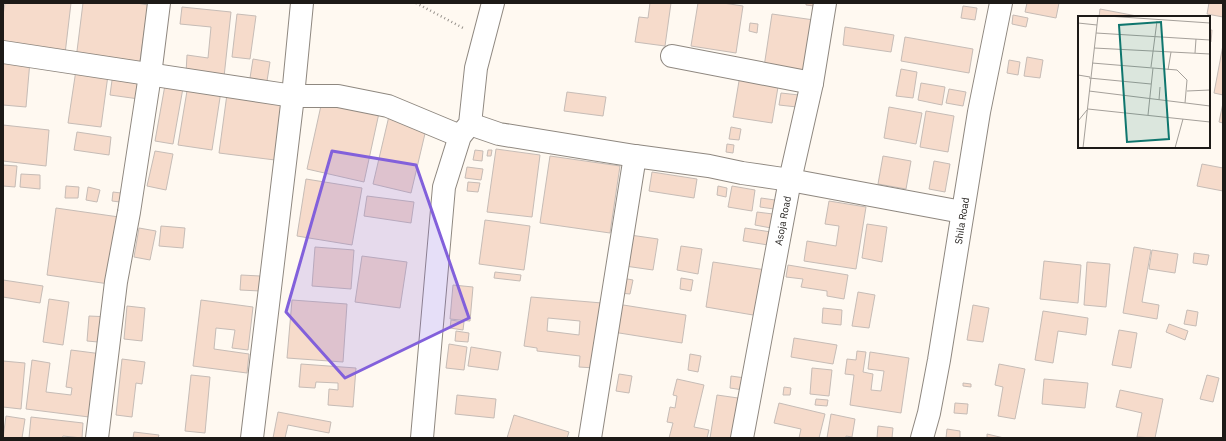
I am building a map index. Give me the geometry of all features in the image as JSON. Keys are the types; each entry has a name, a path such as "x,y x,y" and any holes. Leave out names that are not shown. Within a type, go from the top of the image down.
{"street":[{"path":"97,438 116,282 129,212 150,75 159,3"},
{"path":"252,438 293,96 302,3"},
{"path":"422,438 444,187 465,130 476,68 493,3"},
{"name":"Asoja Road","path":"742,438 790,180 812,83 825,3"},
{"name":"Shila Road","path":"922,438 929,413 939,360 979,112 1001,3"},
{"path":"3,52 293,96 338,96 388,106 465,130 709,166 962,212"},
{"path":"672,56 812,83"},
{"path":"590,438 635,156"}],"path":[{"path":"416,3 483,39"}],"highlighted area":[{"path":"332,151 416,165 469,318 345,378 286,312"}],"building":[{"path":"5,3 71,3 65,54 3,46 3,15"},
{"path":"83,3 137,3 148,5 139,68 76,59"},
{"path":"650,3 671,3 665,46 635,42 639,17 648,18"},
{"path":"698,3 723,3 743,6 736,53 691,46"},
{"path":"806,3 815,3 814,6 806,5"},
{"path":"1027,3 1059,3 1056,18 1025,12"},
{"path":"1209,3 1223,3 1223,17 1207,14"},
{"path":"963,6 977,8 975,20 961,18"},
{"path":"182,7 231,12 224,77 186,73 187,55 208,58 211,27 180,24"},
{"path":"1100,9 1137,16 1099,16"},
{"path":"237,14 256,16 250,59 232,57"},
{"path":"772,14 814,20 806,73 764,67"},
{"path":"1013,15 1028,18 1026,27 1012,24"},
{"path":"750,23 758,24 757,33 749,31"},
{"path":"845,27 894,35 891,52 843,45"},
{"path":"1210,30 1212,30 1211,42"},
{"path":"905,37 973,49 969,73 901,61"},
{"path":"1223,45 1223,95 1214,93"},
{"path":"1027,57 1043,60 1040,78 1024,76"},
{"path":"3,58 30,61 26,107 3,105"},
{"path":"253,59 270,62 267,81 250,78"},
{"path":"1009,60 1020,62 1018,75 1007,73"},
{"path":"901,69 917,72 913,98 896,96"},
{"path":"76,70 108,75 101,127 68,123"},
{"path":"113,73 142,77 139,99 110,95"},
{"path":"740,75 779,81 772,123 733,117"},
{"path":"921,83 945,87 942,105 918,100"},
{"path":"165,85 183,88 173,144 155,141"},
{"path":"188,85 221,91 212,150 178,145"},
{"path":"949,89 966,92 963,106 946,103"},
{"path":"567,92 606,97 603,116 564,111"},
{"path":"781,93 799,95 797,107 779,105"},
{"path":"227,94 283,101 275,160 219,153"},
{"path":"322,101 379,113 364,182 307,169"},
{"path":"1223,103 1223,123 1219,122"},
{"path":"889,107 922,113 916,144 884,138"},
{"path":"926,111 954,116 948,152 920,147"},
{"path":"389,116 427,125 411,193 373,184"},
{"path":"3,125 49,130 46,166 3,161"},
{"path":"731,127 741,129 739,140 729,139"},
{"path":"77,132 111,137 109,155 74,150"},
{"path":"727,144 734,145 733,153 726,152"},
{"path":"496,149 540,155 532,217 487,212"},
{"path":"475,150 483,151 482,161 473,160"},
{"path":"488,150 492,150 491,156 487,156"},
{"path":"155,151 173,154 166,190 147,186"},
{"path":"550,156 620,166 610,233 540,223"},
{"path":"883,156 911,161 906,189 878,184"},
{"path":"934,161 950,164 945,192 929,189"},
{"path":"1202,164 1223,168 1223,191 1197,186"},
{"path":"3,165 17,166 15,187 3,186"},
{"path":"467,167 483,169 481,180 465,178"},
{"path":"652,172 697,179 694,198 649,191"},
{"path":"21,174 40,175 40,189 20,187"},
{"path":"306,179 362,188 352,245 297,236"},
{"path":"468,182 480,183 478,192 467,191"},
{"path":"66,186 79,187 78,198 65,198"},
{"path":"718,186 727,188 726,197 717,195"},
{"path":"732,186 755,190 752,211 728,207"},
{"path":"88,187 100,190 97,202 86,200"},
{"path":"113,192 121,193 120,202 112,201"},
{"path":"367,196 414,202 411,223 364,216"},
{"path":"761,198 775,200 774,209 760,207"},
{"path":"829,201 866,207 856,269 804,261 807,241 836,246 839,226 825,224"},
{"path":"56,208 119,217 109,284 47,275"},
{"path":"757,212 773,214 771,228 755,225"},
{"path":"485,220 530,226 524,270 479,264"},
{"path":"867,224 887,227 882,262 862,258"},
{"path":"161,226 185,228 183,248 159,246"},
{"path":"139,228 156,231 150,260 134,257"},
{"path":"745,228 771,232 768,245 743,241"},
{"path":"630,235 658,239 653,270 625,266"},
{"path":"681,246 702,249 698,274 677,270"},
{"path":"315,247 354,250 351,289 312,286"},
{"path":"1134,247 1151,250 1142,302 1159,305 1157,319 1123,313"},
{"path":"1152,250 1178,254 1175,273 1149,269"},
{"path":"1194,253 1209,255 1207,265 1193,263"},
{"path":"362,256 407,262 400,308 355,302"},
{"path":"1044,261 1081,265 1078,303 1040,299"},
{"path":"713,262 766,270 759,316 706,307"},
{"path":"1087,262 1110,264 1106,307 1084,305"},
{"path":"788,265 848,275 844,299 827,296 827,291 801,287 803,279 786,277"},
{"path":"495,272 521,275 520,281 494,278"},
{"path":"241,275 260,276 260,291 240,290"},
{"path":"622,278 633,280 630,294 620,293"},
{"path":"681,278 693,280 691,291 680,289"},
{"path":"3,280 43,286 40,303 3,297"},
{"path":"453,285 473,287 470,321 450,319"},
{"path":"858,292 875,295 869,328 852,326"},
{"path":"531,297 602,303 595,368 579,367 580,356 537,351 537,348 524,346","holes":["548,318 580,321 579,335 547,331"]},
{"path":"49,299 69,302 63,345 43,342"},
{"path":"201,300 253,307 248,350 232,348 235,330 216,328 214,349 249,354 247,373 193,366"},
{"path":"292,300 347,304 343,362 287,358"},
{"path":"617,304 686,315 682,343 613,332"},
{"path":"973,305 989,308 983,342 967,340"},
{"path":"127,306 145,308 142,341 124,339"},
{"path":"823,308 842,310 841,325 822,323"},
{"path":"1187,310 1198,312 1196,326 1184,324"},
{"path":"1043,311 1088,318 1086,335 1058,331 1053,363 1035,360"},
{"path":"89,316 111,317 109,343 87,341"},
{"path":"451,320 464,322 463,330 450,328"},
{"path":"1169,324 1188,331 1185,340 1166,332"},
{"path":"1119,330 1137,333 1131,368 1112,365"},
{"path":"456,331 469,333 468,342 455,341"},
{"path":"794,338 837,345 833,364 791,357"},
{"path":"449,344 467,347 464,370 446,368"},
{"path":"471,347 501,352 498,370 468,366"},
{"path":"71,350 102,354 89,417 26,409 32,360 50,363 46,392 71,395 72,388 66,387"},
{"path":"857,351 866,352 863,372 873,374 871,390 881,391 884,371 868,369 870,352 909,358 901,413 850,405 854,375 845,374 847,359 856,360"},
{"path":"690,354 701,356 698,372 688,370"},
{"path":"122,359 145,362 142,384 136,383 132,417 116,415"},
{"path":"3,361 25,363 21,409 3,407"},
{"path":"301,364 356,368 353,407 328,405 329,389 338,390 338,383 316,382 315,388 299,387"},
{"path":"999,364 1025,369 1015,419 998,416 1003,387 995,385"},
{"path":"812,368 832,370 829,396 810,394"},
{"path":"619,374 632,376 629,393 616,391"},
{"path":"191,375 210,377 205,433 185,431"},
{"path":"1207,375 1219,378 1213,402 1200,399"},
{"path":"731,376 745,378 743,390 730,388"},
{"path":"677,379 704,385 694,427 709,430 707,438 669,438 673,423 667,422 670,407 675,408 677,396 673,395"},
{"path":"1044,379 1088,383 1085,408 1042,404"},
{"path":"963,383 971,384 971,387 963,386"},
{"path":"784,387 791,388 790,395 783,395"},
{"path":"1120,390 1163,399 1155,438 1137,437 1142,413 1116,407"},
{"path":"457,395 496,399 494,418 455,414"},
{"path":"717,395 738,398 732,438 710,438"},
{"path":"816,399 828,400 827,406 815,405"},
{"path":"779,403 825,414 819,438 799,438 801,429 774,423"},
{"path":"955,403 968,404 967,414 954,413"},
{"path":"278,412 331,422 329,433 288,425 285,438 273,438"},
{"path":"831,414 855,419 852,437 846,436 846,438 827,438"},
{"path":"514,415 569,432 567,438 507,438"},
{"path":"6,416 25,419 22,438 3,438"},
{"path":"31,417 83,423 82,438 63,436 62,438 29,438"},
{"path":"878,426 893,428 892,438 877,438"},
{"path":"947,429 960,431 960,438 946,438"},
{"path":"134,432 159,435 158,438 133,438"},
{"path":"987,434 1004,438 987,438"}]}
